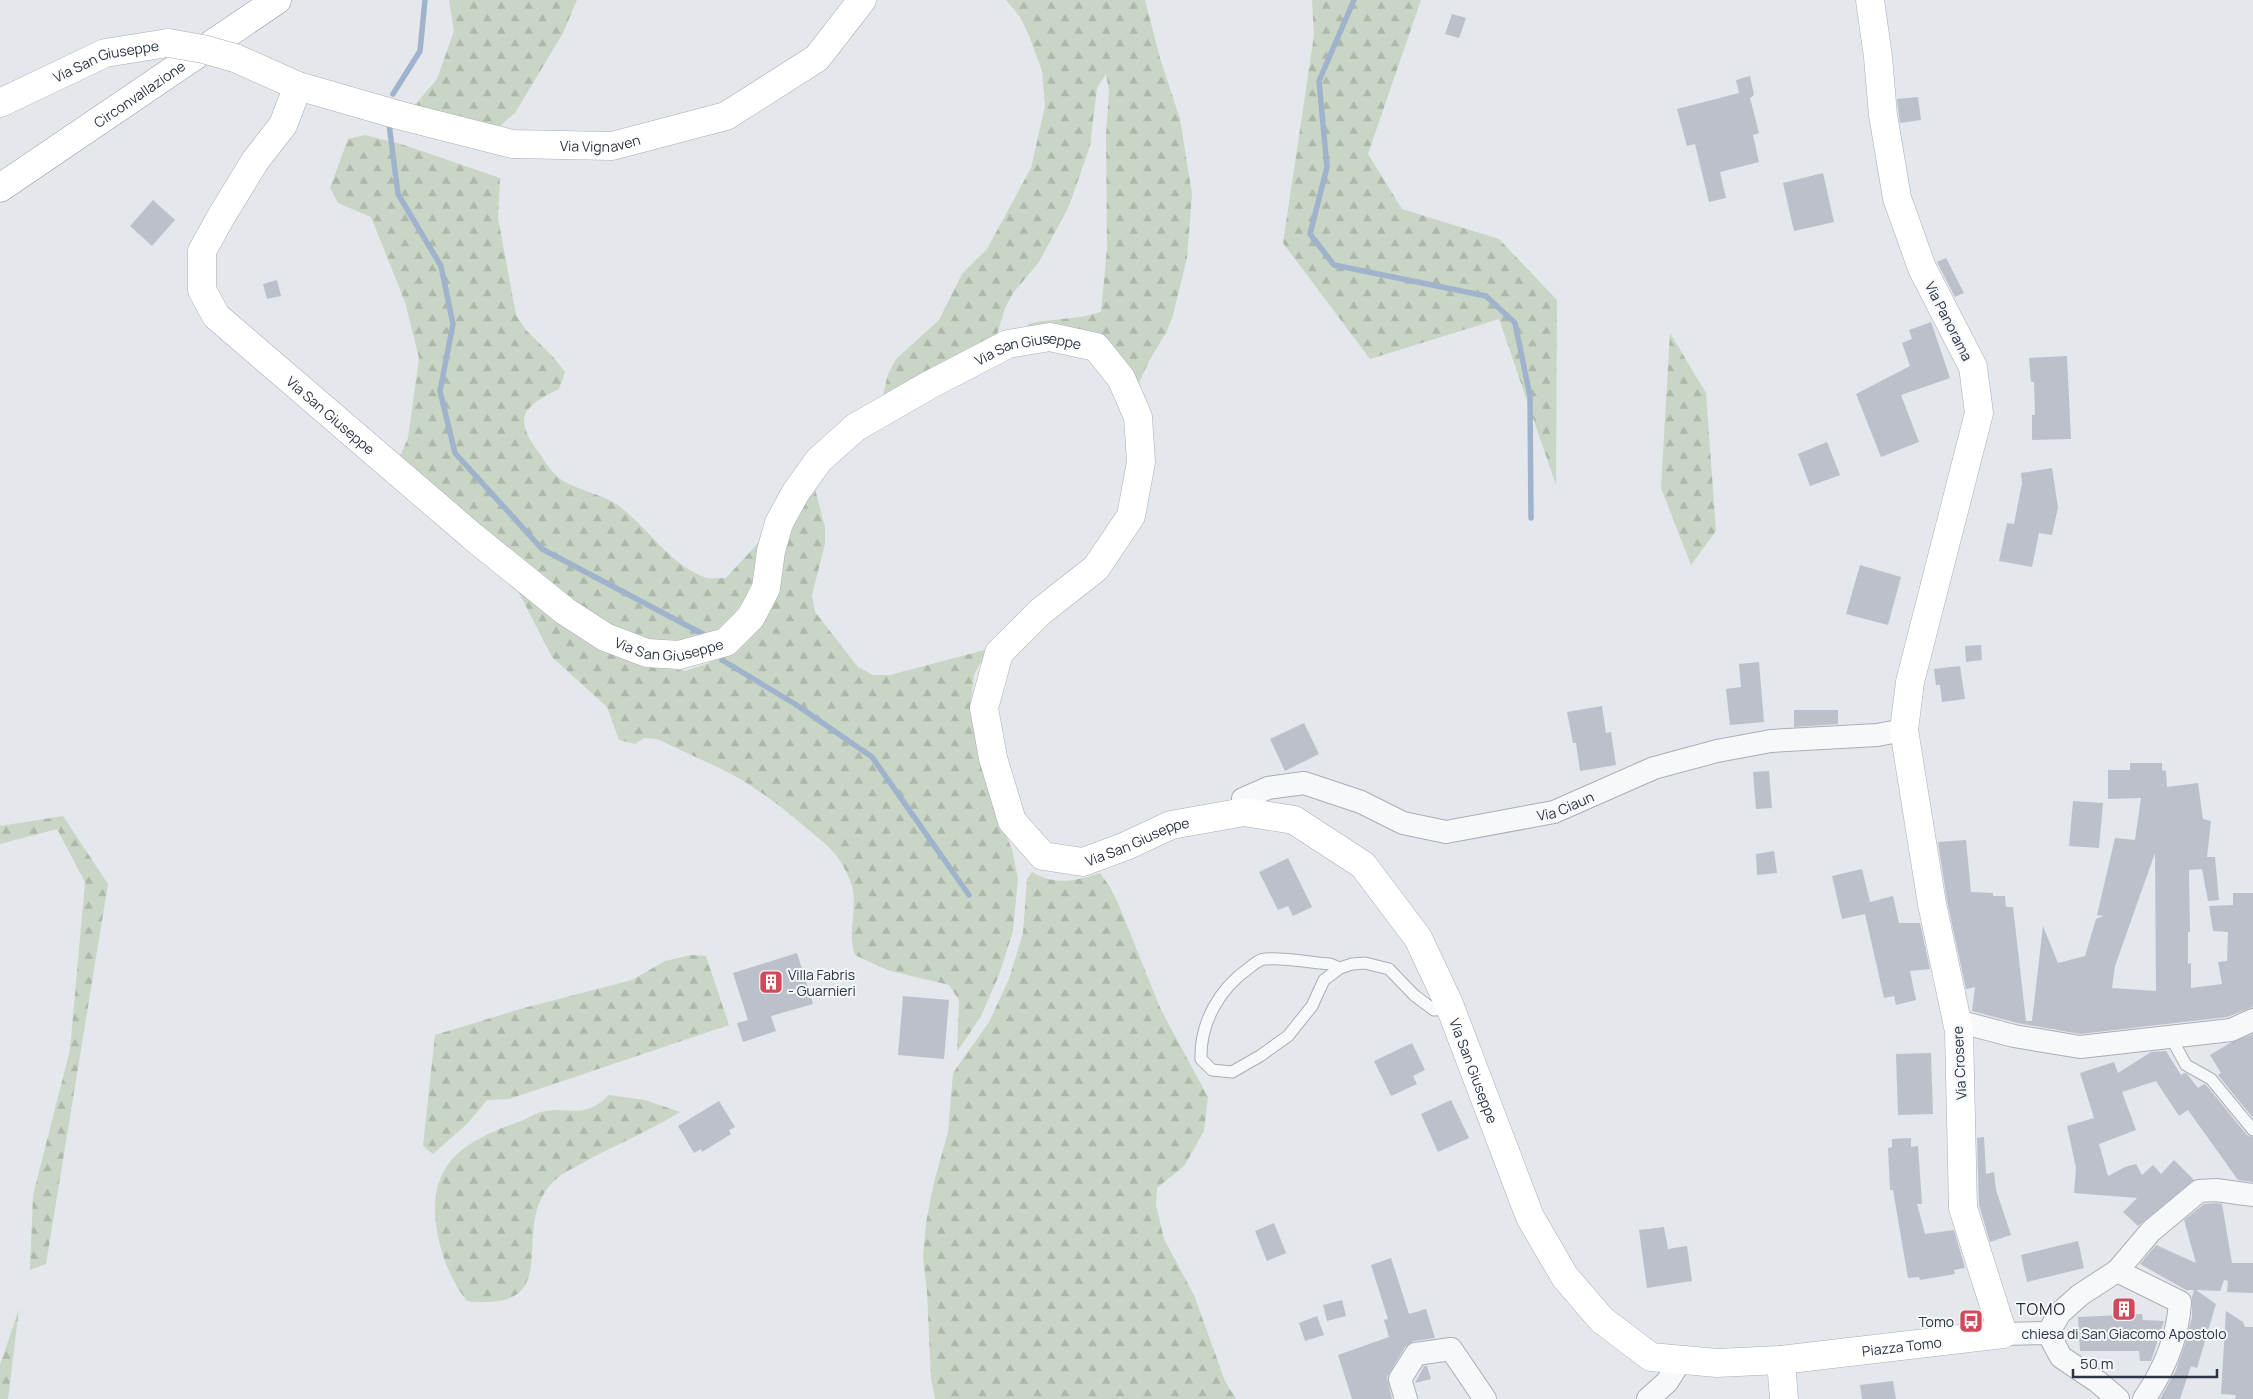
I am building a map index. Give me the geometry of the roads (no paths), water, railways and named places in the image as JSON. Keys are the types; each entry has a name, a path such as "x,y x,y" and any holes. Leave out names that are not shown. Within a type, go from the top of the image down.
{"main road":[{"name":"Circonvallazione","path":"0,188 277,0"},
{"name":"Via Vignaven","path":"298,86 402,116 512,144 612,146 726,116 818,58 862,0"},
{"name":"Via Panorama","path":"1870,0 1878,57 1883,115 1897,198 1922,268 1973,367 1979,413 1910,682 1904,730"},
{"name":"Via San Giuseppe","path":"0,103 105,53 168,43 203,48 235,58 298,86 282,125 255,162 202,251 202,290 216,316 472,536 564,611 605,637 647,653 679,655 726,642 751,618 766,588 771,551 779,523 796,492 819,460 856,427 931,384 1008,344 1050,337 1096,348 1121,378 1138,417 1141,462 1131,516 1096,568 1040,612 999,653 984,708 993,758 1012,821 1043,856 1083,862 1126,846 1171,825 1244,812 1294,820 1363,865 1418,938 1451,1009 1530,1217 1565,1277 1602,1320 1651,1357 1716,1363 1781,1360"},
{"name":"Via Crosere","path":"1904,730 1932,904 1959,1032 1963,1208 2003,1334"},
{"name":"Piazza Tomo","path":"1781,1360 2003,1334"},
{"path":"1781,1360 1784,1399"}],"street":[{"name":"Via Ciaun","path":"1244,812 1243,799 1268,788 1304,783 1361,802 1403,823 1446,832 1554,812 1654,768 1717,751 1771,741 1877,735 1904,730"},
{"path":"1957,1021 2014,1036 2080,1047 2231,1030 2253,1020"},
{"path":"2118,1399 2061,1357 2048,1333 2060,1313 2080,1295 2117,1271 2151,1231 2199,1191 2216,1190 2253,1195"},
{"path":"2117,1271 2180,1302 2179,1322 2159,1377 2144,1399"},
{"name":"Piazza Tomo","path":"2003,1334 2048,1333"},
{"path":"1406,1399 1400,1379 1416,1354 1451,1349 1485,1399"},
{"path":"1648,1399 1667,1382 1681,1360"}],"lane":[{"path":"1340,968 1330,964 1263,959 1247,969 1226,987 1206,1024 1201,1044 1201,1059 1212,1070 1232,1072 1260,1056 1288,1036 1312,1006 1324,980 1340,968 1352,964 1365,963 1389,970 1414,995 1434,1010 1451,1009"},
{"path":"2170,1036 2186,1065 2211,1079 2253,1130"}],"waterway":[{"path":"393,94 420,51 425,0"},
{"path":"1354,0 1319,81 1327,167 1310,234 1334,265 1486,296 1515,323 1530,396 1531,518"},
{"path":"389,124 398,194 441,266 453,324 440,391 455,453 542,549 703,634"},
{"path":"722,660 795,704 872,757 969,895"}],"place":[{"name":"Villa Fabris - Guarnieri","path":"771,982"},
{"name":"chiesa di San Giacomo Apostolo","path":"2124,1309"},
{"name":"Tomo","path":"1971,1321"}],"district":[{"name":"TOMO","path":"2041,1309"}]}
